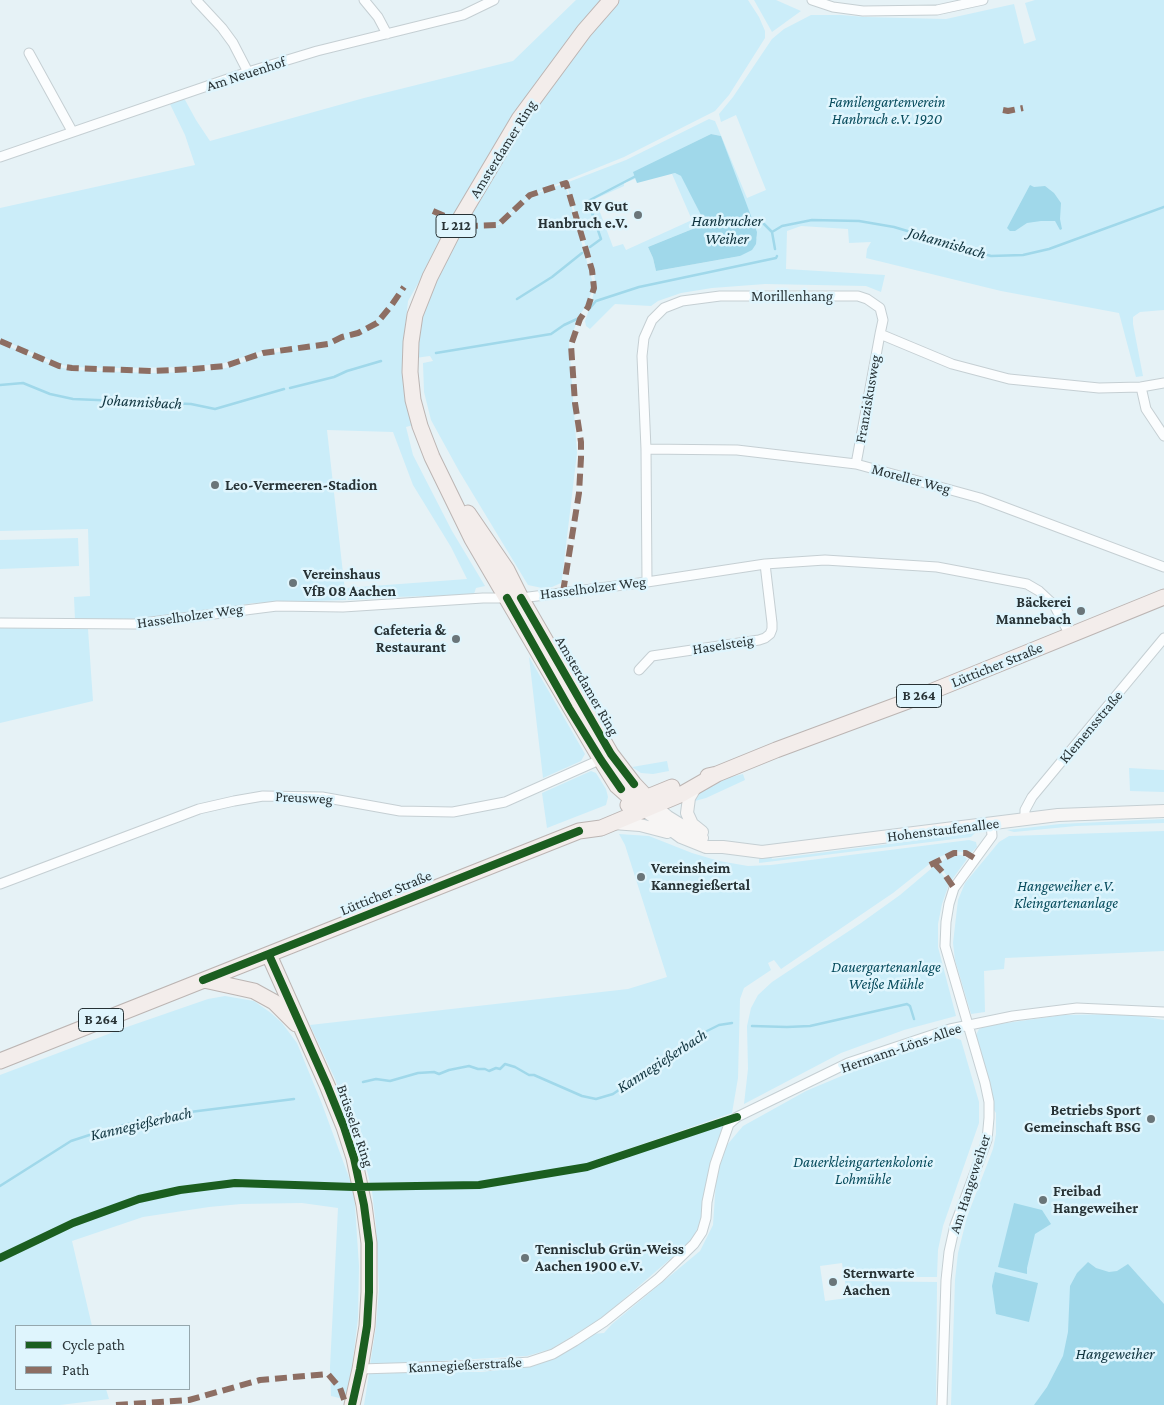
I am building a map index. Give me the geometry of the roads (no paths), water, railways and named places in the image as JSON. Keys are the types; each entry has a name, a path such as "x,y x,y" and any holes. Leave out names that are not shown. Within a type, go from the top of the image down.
{"main road":[{"name":"Amsterdamer Ring","path":"611,0 584,31 519,118 454,228 430,277 415,315 411,342 410,372 413,400 420,426 432,457 472,540 514,598 606,757 634,784 645,804"},
{"name":"Lütticher Straße","path":"579,831 601,828 698,778 717,774 908,701 1164,597"},
{"name":"Lütticher Straße","path":"0,1061 579,831 596,819 695,788 717,774"},
{"path":"695,788 687,806 688,819 721,846"},
{"name":"Hohenstaufenallee","path":"645,804 681,837 706,847 721,846 762,852 1058,815 1164,811"},
{"name":"Hohenstaufenallee","path":"645,804 691,832 721,846"},
{"path":"611,823 651,826 681,837"},
{"name":"Brüsseler Ring","path":"269,955 344,1127 354,1158 364,1205 369,1243 369,1292 360,1370 352,1405"},
{"path":"203,980 254,991 274,1002 290,1016 306,1037"}],"street":[{"path":"196,0 233,43 248,72"},
{"path":"364,0 378,17 388,34"},
{"name":"Am Neuenhof","path":"0,157 248,72 317,51 463,15 494,0"},
{"path":"812,0 863,12 937,10 983,0"},
{"path":"29,52 72,131"},
{"name":"Morillenhang","path":"647,582 646,449 642,356 644,338 652,320 664,308 682,300 720,296 858,296 867,299 880,308 883,320 880,334"},
{"path":"880,334 952,364 1009,379 1099,388 1141,387 1164,383"},
{"name":"Franziskusweg","path":"856,464 880,334"},
{"path":"1141,387 1146,409 1164,436"},
{"name":"Moreller Weg","path":"646,449 737,450 856,464 980,498 1164,567"},
{"name":"Hasselholzer Weg","path":"0,623 135,624 277,606 342,607 514,598 647,582 765,564 825,560 937,567 1027,584 1049,599 1070,635"},
{"name":"Haselsteig","path":"639,670 652,656 759,640 770,634 772,622 765,564"},
{"name":"Klemensstraße","path":"1025,819 1025,810 1032,797 1164,638"},
{"name":"Preusweg","path":"0,884 199,809 234,801 263,796 322,797 400,811 453,812 505,802 606,757"},
{"path":"967,1025 945,946 946,922 954,888 992,836 992,823"},
{"name":"Hermann-Löns-Allee","path":"737,1117 848,1063 967,1025 1013,1016 1077,1008 1164,1012"},
{"name":"Am Hangeweiher","path":"942,1405 946,1280 949,1252 961,1208 987,1140 989,1118 989,1102 985,1083 967,1025"},
{"name":"Kannegießerstraße","path":"360,1370 492,1366 529,1362 553,1354 604,1322 659,1278 694,1244 702,1232 715,1164 729,1124 737,1117"}],"water":[{"name":"Hanbrucher Weiher","path":"711,134 721,136 757,232 756,244 752,250 740,256 656,271 648,247 695,228 702,217 681,176 675,173 637,183 633,172"},
{"path":"1030,185 1034,187 1045,186 1054,193 1061,203 1060,219 1062,229 1060,230 1055,221 1027,223 1015,231 1010,231 1007,228"},
{"path":"1014,1203 1042,1210 1051,1224 1035,1234 1027,1274 998,1267"},
{"name":"Hangeweiher","path":"1088,1262 1096,1268 1109,1272 1117,1271 1128,1264 1164,1304 1164,1405 1034,1405 1047,1387 1063,1356 1068,1332 1070,1286 1077,1273"},
{"path":"995,1272 1038,1283 1029,1322 996,1314 992,1286"}],"waterway":[{"path":"590,247 601,239 588,201 636,176"},
{"name":"Johannisbach","path":"775,249 772,232 782,226 812,220 859,221 894,227 991,256 1023,255 1049,249 1164,207"},
{"path":"760,220 772,232"},
{"path":"517,299 552,277 582,253"},
{"name":"Johannisbach","path":"590,308 596,301 639,287 776,258 777,256"},
{"name":"Johannisbach","path":"436,353 551,334 577,319"},
{"name":"Johannisbach","path":"290,388 334,377 381,361"},
{"name":"Johannisbach","path":"0,385 23,383 50,394 73,399 191,404 215,409 284,389"},
{"name":"Kannegießerbach","path":"752,1026 810,1026 907,1004 910,1006 914,1019"},
{"name":"Kannegießerbach","path":"363,1082 376,1079 390,1081 418,1073 434,1072 439,1074 469,1066 489,1071 496,1068 500,1069 505,1064 582,1096 596,1099 613,1094 697,1036 719,1025 732,1023"},
{"name":"Kannegießerbach","path":"0,1186 71,1141 111,1128 166,1115 294,1099"}],"place":[{"name":"RV Gut Hanbruch e.V.","path":"638,215"},
{"name":"Leo-Vermeeren-Stadion","path":"215,485"},
{"name":"Vereinshaus VfB 08 Aachen","path":"293,583"},
{"name":"Bäckerei Mannebach","path":"1081,611"},
{"name":"Cafeteria & Restaurant","path":"456,639"},
{"name":"Vereinsheim Kannegießertal","path":"641,877"},
{"name":"Betriebs Sport Gemeinschaft BSG","path":"1151,1119"},
{"name":"Freibad Hangeweiher","path":"1043,1200"},
{"name":"Tennisclub Grün-Weiss Aachen 1900 e.V.","path":"525,1258"},
{"name":"Sternwarte Aachen","path":"833,1282"}],"park label":[{"name":"Familengartenverein Hanbruch e.V. 1920","path":"887,110"},
{"name":"Hangeweiher e.V. Kleingartenanlage","path":"1066,894"},
{"name":"Dauergartenanlage Weiße Mühle","path":"886,976"},
{"name":"Dauerkleingartenkolonie Lohmühle","path":"863,1170"}]}
